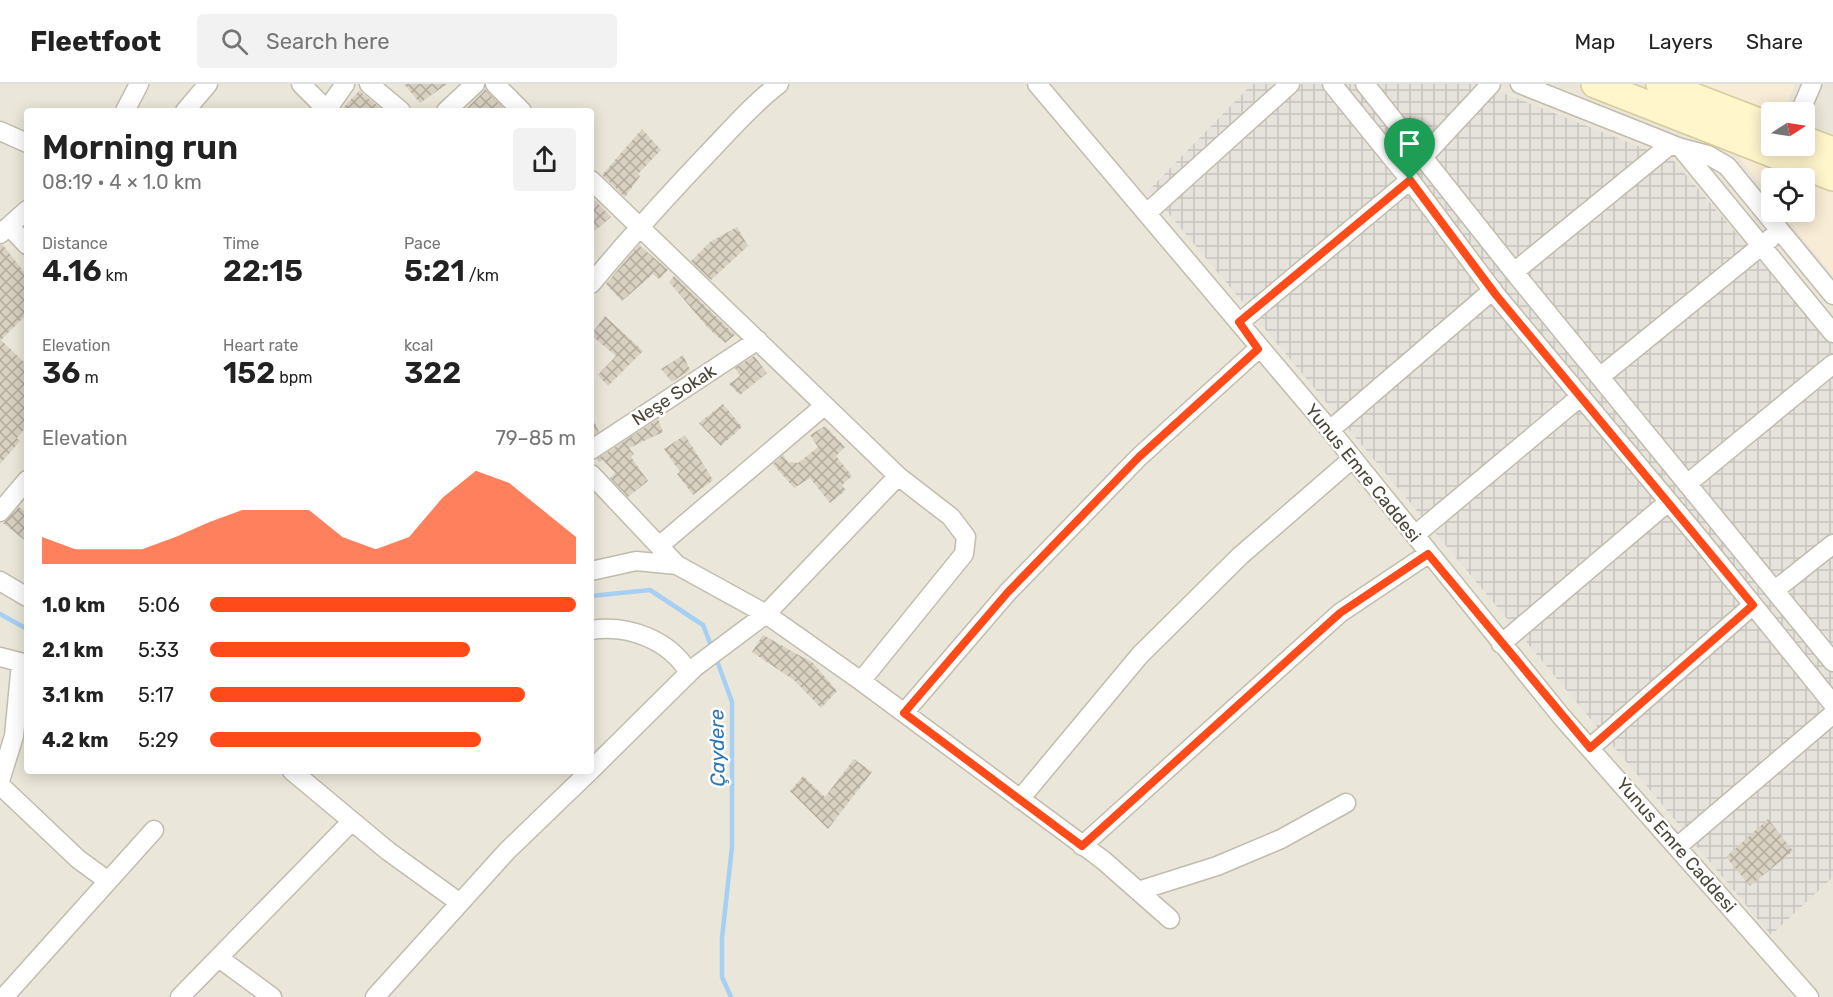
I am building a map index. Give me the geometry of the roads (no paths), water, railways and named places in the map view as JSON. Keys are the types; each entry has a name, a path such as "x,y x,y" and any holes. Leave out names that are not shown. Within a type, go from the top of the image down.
{"main road":[{"path":"1596,84 1833,177"},
{"path":"1660,84 1761,123"},
{"path":"1815,144 1833,151"}],"street":[{"path":"126,108 138,84"},
{"path":"188,108 208,84"},
{"path":"301,84 325,108"},
{"path":"328,108 345,84"},
{"path":"369,84 397,108"},
{"path":"449,108 475,84"},
{"path":"495,84 519,108"},
{"path":"594,280 638,228 762,96 779,84"},
{"name":"Yunus Emre Caddesi","path":"1037,84 1148,212 1239,322 1258,349 1330,430 1501,644 1809,997"},
{"path":"1148,212 1290,84"},
{"path":"1332,84 1410,180 1493,290 1833,704"},
{"path":"1365,84 1514,272 1833,662"},
{"path":"1423,157 1491,84"},
{"path":"1520,84 1676,146 1708,155 1727,166 1833,295"},
{"path":"1804,102 1812,84"},
{"path":"0,131 24,142"},
{"path":"1514,272 1676,146"},
{"path":"1676,146 1833,333"},
{"path":"1239,322 1410,180"},
{"path":"594,183 638,228 898,476 951,517 966,537 963,554 861,681"},
{"path":"24,213 5,230 24,243"},
{"path":"1601,376 1781,229"},
{"path":"1330,430 1493,290"},
{"name":"Neşe Sokak","path":"594,448 758,340"},
{"path":"904,713 1008,592 1139,457 1258,349"},
{"path":"1686,484 1833,364"},
{"path":"1415,535 1580,397"},
{"path":"659,546 824,406"},
{"path":"1020,799 1140,655 1240,556 1352,459"},
{"path":"594,768 692,670 766,614 898,476"},
{"path":"594,477 677,565 766,614 861,681 1082,846 1170,919"},
{"path":"0,512 24,484"},
{"path":"1501,644 1668,503"},
{"path":"1775,590 1833,544"},
{"path":"1082,846 1340,613 1428,554"},
{"path":"594,570 636,561 677,565"},
{"path":"0,581 24,595"},
{"path":"1590,748 1753,605"},
{"path":"594,630 624,631 658,642 672,650 692,670"},
{"path":"0,657 24,664 14,736 0,783 78,859 108,881"},
{"path":"1677,847 1833,714"},
{"path":"296,774 388,851 460,903"},
{"path":"375,997 507,851 588,774"},
{"path":"1138,891 1217,866 1259,848 1346,803"},
{"path":"180,997 352,821"},
{"path":"4,997 154,830"},
{"path":"219,958 272,997"}],"waterway":[{"name":"Çaydere","path":"594,596 650,590 703,625 712,648"},
{"name":"Çaydere","path":"0,614 24,627"},
{"name":"Çaydere","path":"716,658 732,702 732,847 722,938 722,977 731,997"}]}
